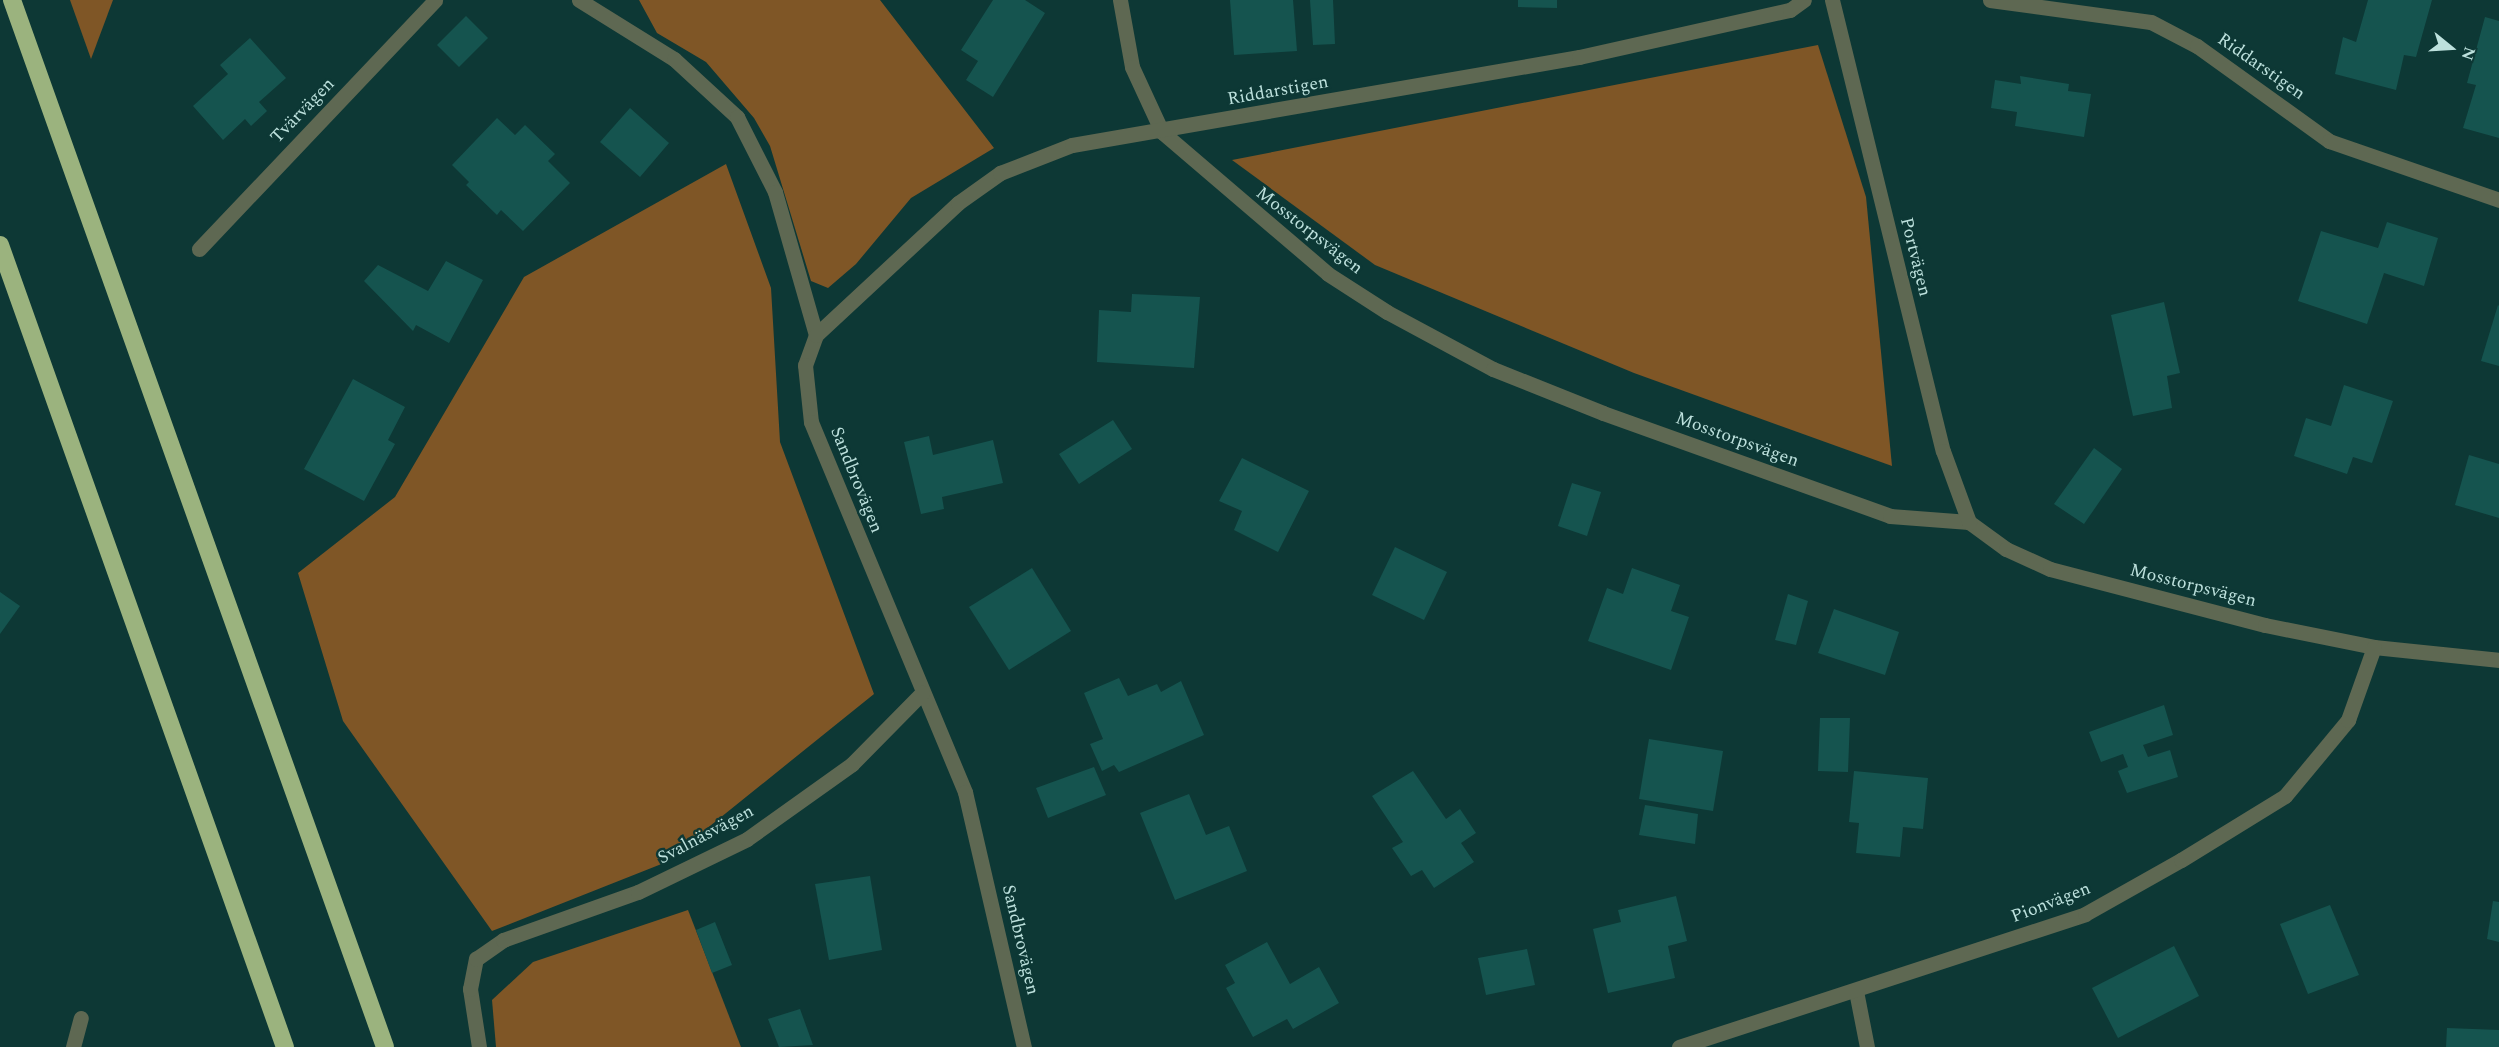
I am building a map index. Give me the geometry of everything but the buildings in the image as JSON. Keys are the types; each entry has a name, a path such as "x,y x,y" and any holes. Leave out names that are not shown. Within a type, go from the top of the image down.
{"highway":[{"path":"12,0 385,1047"},
{"path":"0,245 285,1047"}],"street":[{"name":"Tvärvägen","path":"198,249 435,0"},
{"path":"579,0 674,59 737,117 775,192 816,335"},
{"name":"Mosstorpsvägen","path":"1120,0 1132,67 1162,132 1328,274 1387,312 1493,369 1603,413 1890,516 1969,522 2006,549 2050,569 2265,625 2374,647 2499,660"},
{"name":"Riddarstigen","path":"816,335 958,202 1000,173 1072,145 1162,132 1579,57 1790,10 1804,0"},
{"name":"Portvägen","path":"1832,0 1943,451 1969,522"},
{"name":"Riddarstigen","path":"1990,0 2151,22 2197,46 2329,141 2499,200"},
{"name":"Sandbrovägen","path":"816,335 805,365 811,422 965,792 1024,1047"},
{"name":"Pionvägen","path":"1679,1047 1856,991 2085,914 2285,796 2348,720 2374,647"},
{"name":"Svalnäsvägen","path":"479,1047 470,989 476,960 503,940 638,892 747,839 852,764 922,693"},
{"path":"1856,991 1866,1047"},
{"path":"74,1047 81,1018"}],"shaded area":[{"path":"70,0 113,0 91,59"},
{"path":"639,0 880,0 994,148 911,198 856,264 828,288 811,281 770,146 754,118 706,62 657,33"},
{"path":"1818,45 1866,197 1892,466 1634,373 1375,265 1232,160"},
{"path":"726,164 771,288 780,442 874,694 664,863 492,931 343,721 298,573 395,497 524,277"},
{"path":"688,910 741,1047 496,1047 492,1000 533,962"}]}
